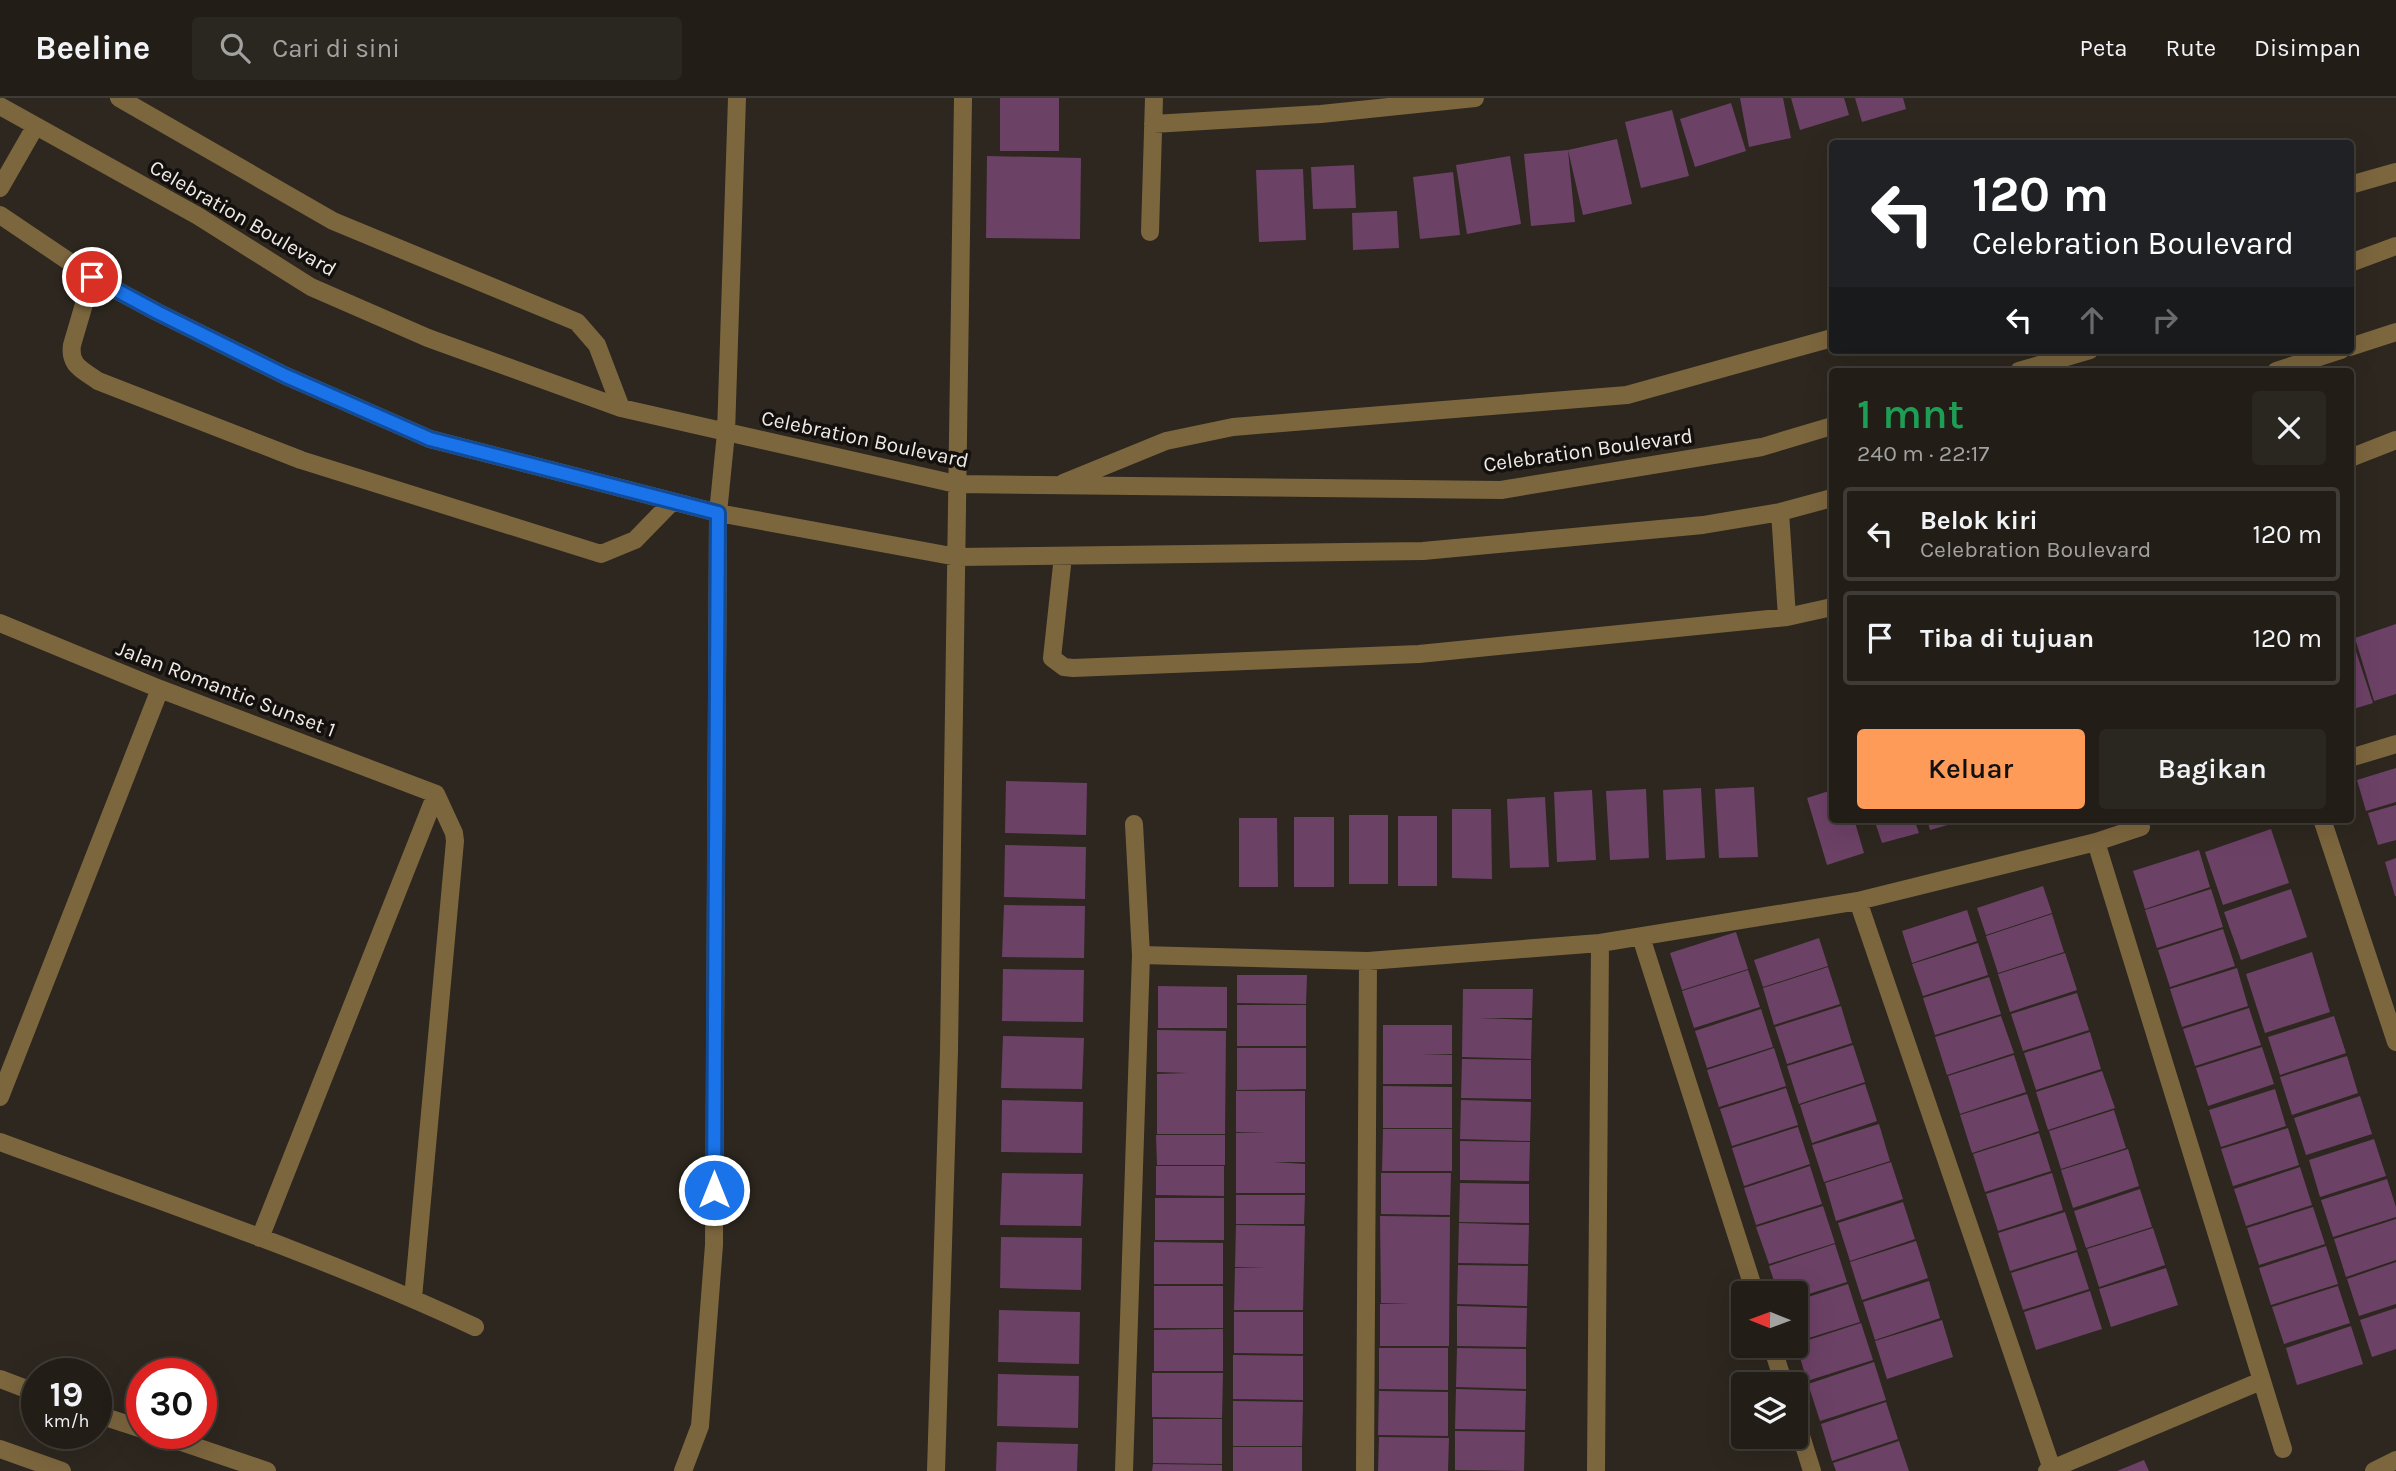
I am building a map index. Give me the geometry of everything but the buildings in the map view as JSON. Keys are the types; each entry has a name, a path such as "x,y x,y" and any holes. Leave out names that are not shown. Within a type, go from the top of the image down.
{"street":[{"path":"119,98 333,221 577,322 597,345 621,408"},
{"path":"683,1471 700,1426 714,1245 718,513 726,433 737,98"},
{"path":"936,1471 949,1037 963,98"},
{"path":"1150,232 1154,98"},
{"path":"1153,124 1321,114 1376,104 1475,98"},
{"name":"Celebration Boulevard","path":"0,106 198,216 311,287 428,338 621,408 956,484 1501,489 1762,447 1829,427"},
{"path":"0,188 35,127"},
{"path":"2354,185 2396,172"},
{"path":"0,215 92,277 157,312 286,376 430,439 718,513 957,557 1423,551 1703,525 1780,512 1829,499"},
{"path":"2354,261 2396,246"},
{"path":"92,277 72,345 71,357 75,364 98,382 288,456 601,554 635,540 672,502"},
{"path":"2354,346 2396,332"},
{"path":"1057,486 1166,441 1200,432 1233,427 1627,396 1829,339"},
{"path":"2029,368 2076,354"},
{"path":"2285,368 2329,354"},
{"path":"2354,456 2396,440"},
{"path":"1780,512 1787,617"},
{"path":"1063,556 1052,658 1064,667 1073,668 1419,654 1787,617 1829,608"},
{"name":"Jalan Romantic Sunset 1","path":"0,623 160,689 436,794"},
{"path":"0,1097 160,689"},
{"path":"2354,757 2396,744"},
{"path":"260,1238 436,794"},
{"path":"412,1298 455,841 454,832 436,794"},
{"path":"2323,823 2396,1042"},
{"path":"1124,1471 1141,955 1134,824"},
{"path":"1141,955 1368,961 1600,943 1858,901 2096,842 2141,827"},
{"path":"2096,842 2283,1449"},
{"path":"1858,901 2049,1470 2261,1381"},
{"path":"1641,937 1751,1281"},
{"path":"1596,1471 1600,943"},
{"path":"1366,1471 1368,961"},
{"path":"0,1142 260,1238 412,1298 475,1327"},
{"path":"0,1379 21,1387"},
{"path":"0,1449 62,1471"},
{"path":"202,1449 267,1471"},
{"path":"1805,1449 1812,1471"}],"route":[{"path":"92,277 286,376 430,439 718,513 714,1190"}]}
